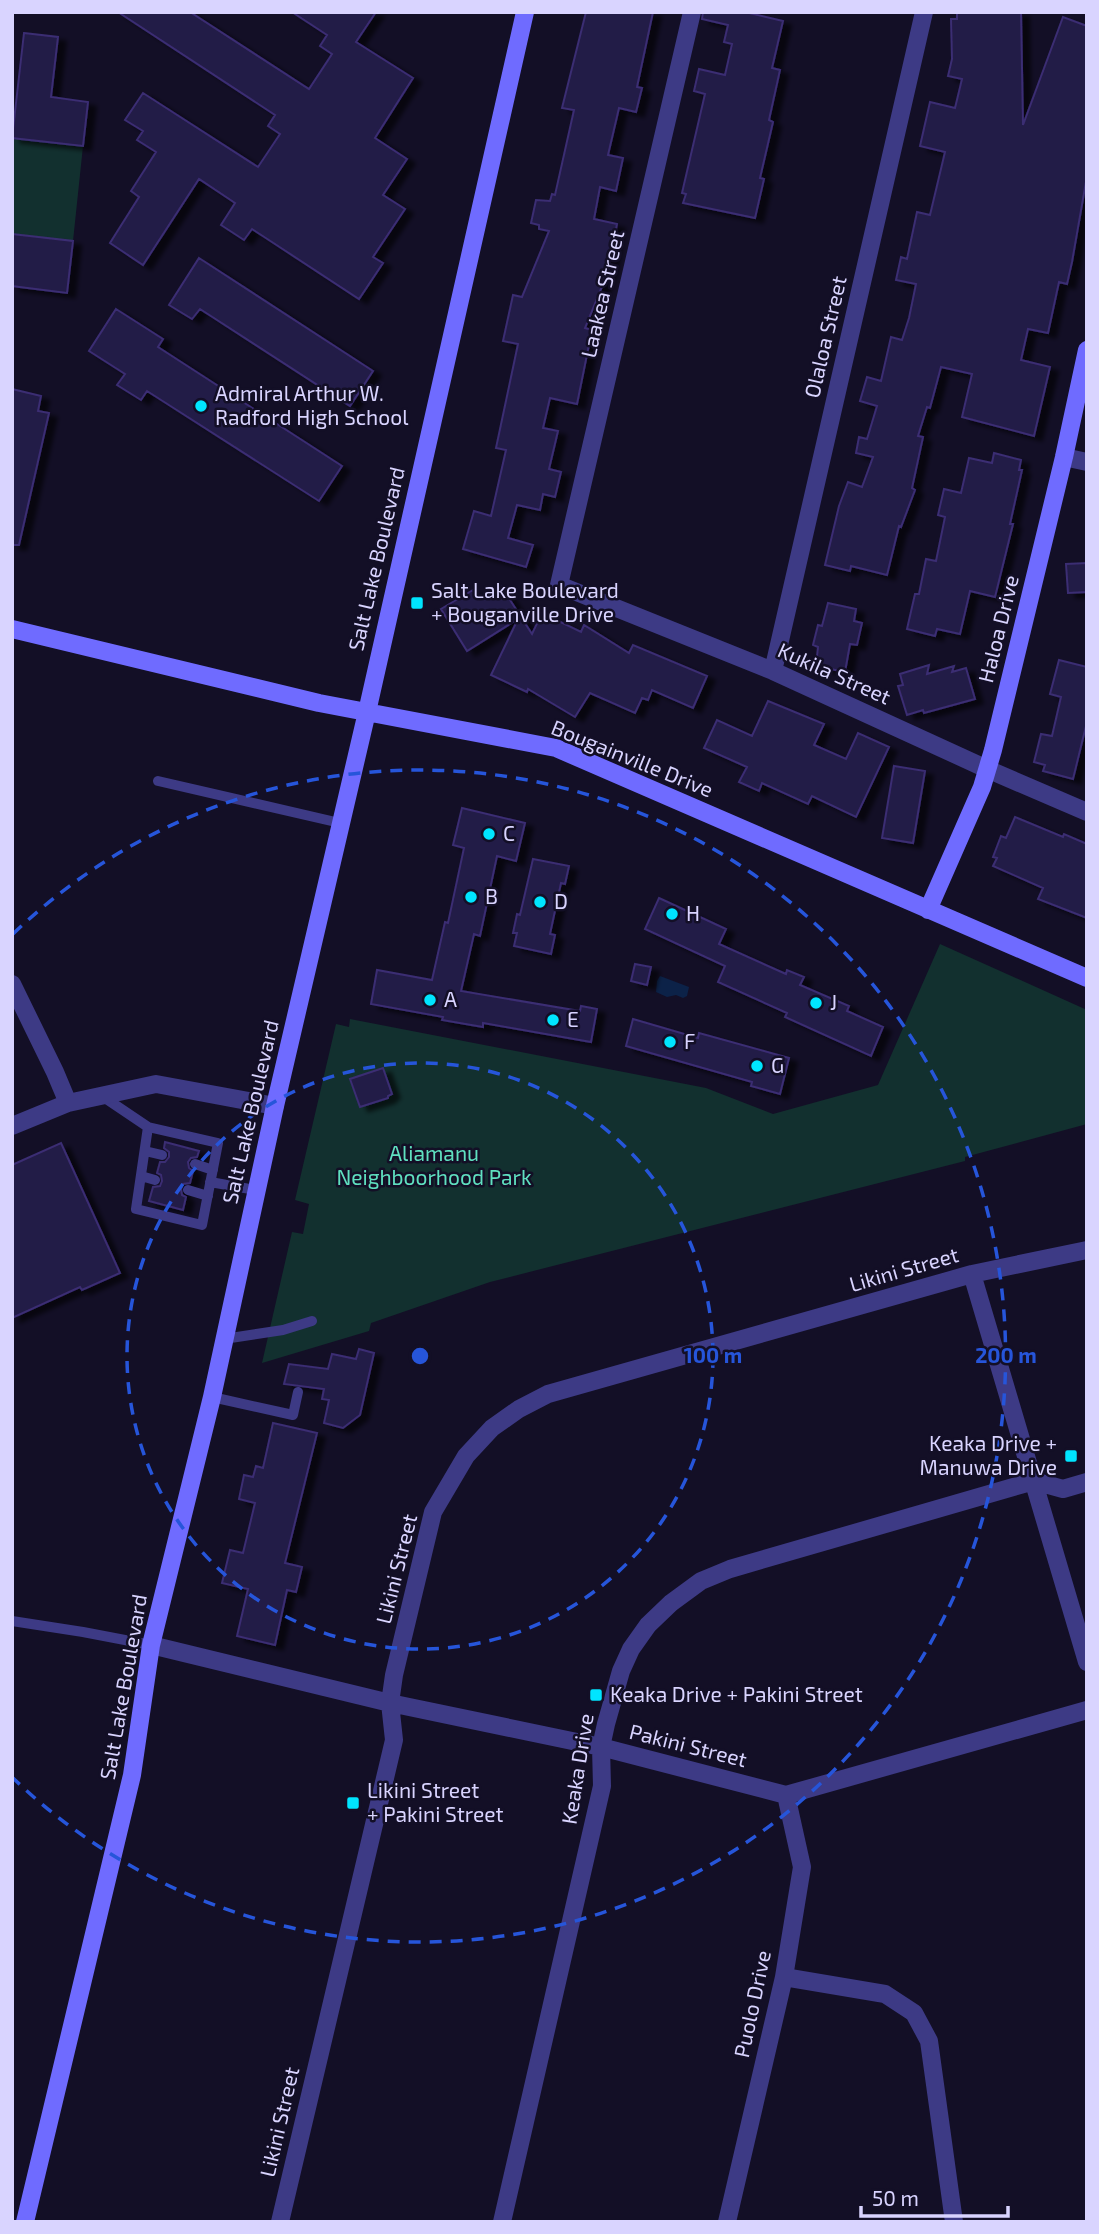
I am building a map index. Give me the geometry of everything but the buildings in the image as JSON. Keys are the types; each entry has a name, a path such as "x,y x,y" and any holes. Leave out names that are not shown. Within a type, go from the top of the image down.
{"main road":[{"name":"Salt Lake Boulevard","path":"25,2222 132,1775 150,1645 212,1397 256,1190 525,12"},
{"name":"Haloa Drive","path":"928,910 982,788 1064,457 1087,350"},
{"name":"Bougainville Drive","path":"12,629 319,703 556,748 1087,978"}],"street":[{"name":"Laakea Street","path":"559,585 692,12"},
{"name":"Olaloa Street","path":"773,671 924,12"},
{"path":"1064,457 1087,462"},
{"name":"Kukila Street","path":"559,585 773,671 1087,812"},
{"path":"12,984 68,1103"},
{"path":"12,1126 68,1103 156,1084 275,1106"},
{"name":"Likini Street","path":"280,2222 394,1740 390,1703 394,1675 433,1512 466,1456 492,1428 519,1409 548,1394 972,1274 1087,1250"},
{"path":"972,1274 1087,1662"},
{"name":"Keaka Drive","path":"502,2222 602,1786 601,1747 621,1671 631,1649 648,1625 671,1602 701,1581 730,1569 1034,1481 1063,1489 1087,1482"},
{"name":"Pakini Street","path":"150,1645 390,1703 601,1747 786,1794 1087,1710"},
{"name":"Puolo Drive","path":"727,2222 784,1977 802,1867 786,1794"},
{"path":"784,1977 885,1994 915,2013 929,2041 954,2222"}],"lane":[{"path":"158,781 340,823"},
{"path":"102,1096 148,1127 218,1143 202,1225 136,1209 148,1127"},
{"path":"145,1151 162,1155"},
{"path":"195,1164 213,1170"},
{"path":"141,1176 155,1180"},
{"path":"210,1182 256,1190"},
{"path":"188,1190 208,1196"},
{"path":"223,1339 283,1330 312,1321"},
{"path":"212,1397 293,1415 298,1392"},
{"path":"12,1621 150,1645"}],"green space":[{"path":"12,138 83,146 73,241 12,234"},
{"name":"Aliamanu Neighboorhood Park","path":"940,944 1087,1010 1087,1124 965,1157 965,1161 490,1282 371,1323 369,1331 262,1363 292,1232 303,1234 309,1204 295,1200 336,1024 349,1027 350,1019 706,1088 773,1114 878,1085"}],"water":[{"path":"660,976 689,987 687,996 667,997 656,992"}],"place":[{"name":"Admiral Arthur W. Radford High School","path":"201,406"},
{"name":"Salt Lake Boulevard + Bouganville Drive","path":"417,603"},
{"name":"C","path":"489,834"},
{"name":"B","path":"471,897"},
{"name":"D","path":"540,902"},
{"name":"H","path":"672,914"},
{"name":"A","path":"430,1000"},
{"name":"J","path":"816,1003"},
{"name":"E","path":"553,1020"},
{"name":"F","path":"670,1042"},
{"name":"G","path":"757,1066"},
{"name":"Keaka Drive + Manuwa Drive","path":"1071,1456"},
{"name":"Keaka Drive + Pakini Street","path":"596,1695"},
{"name":"Likini Street + Pakini Street","path":"353,1803"}]}
